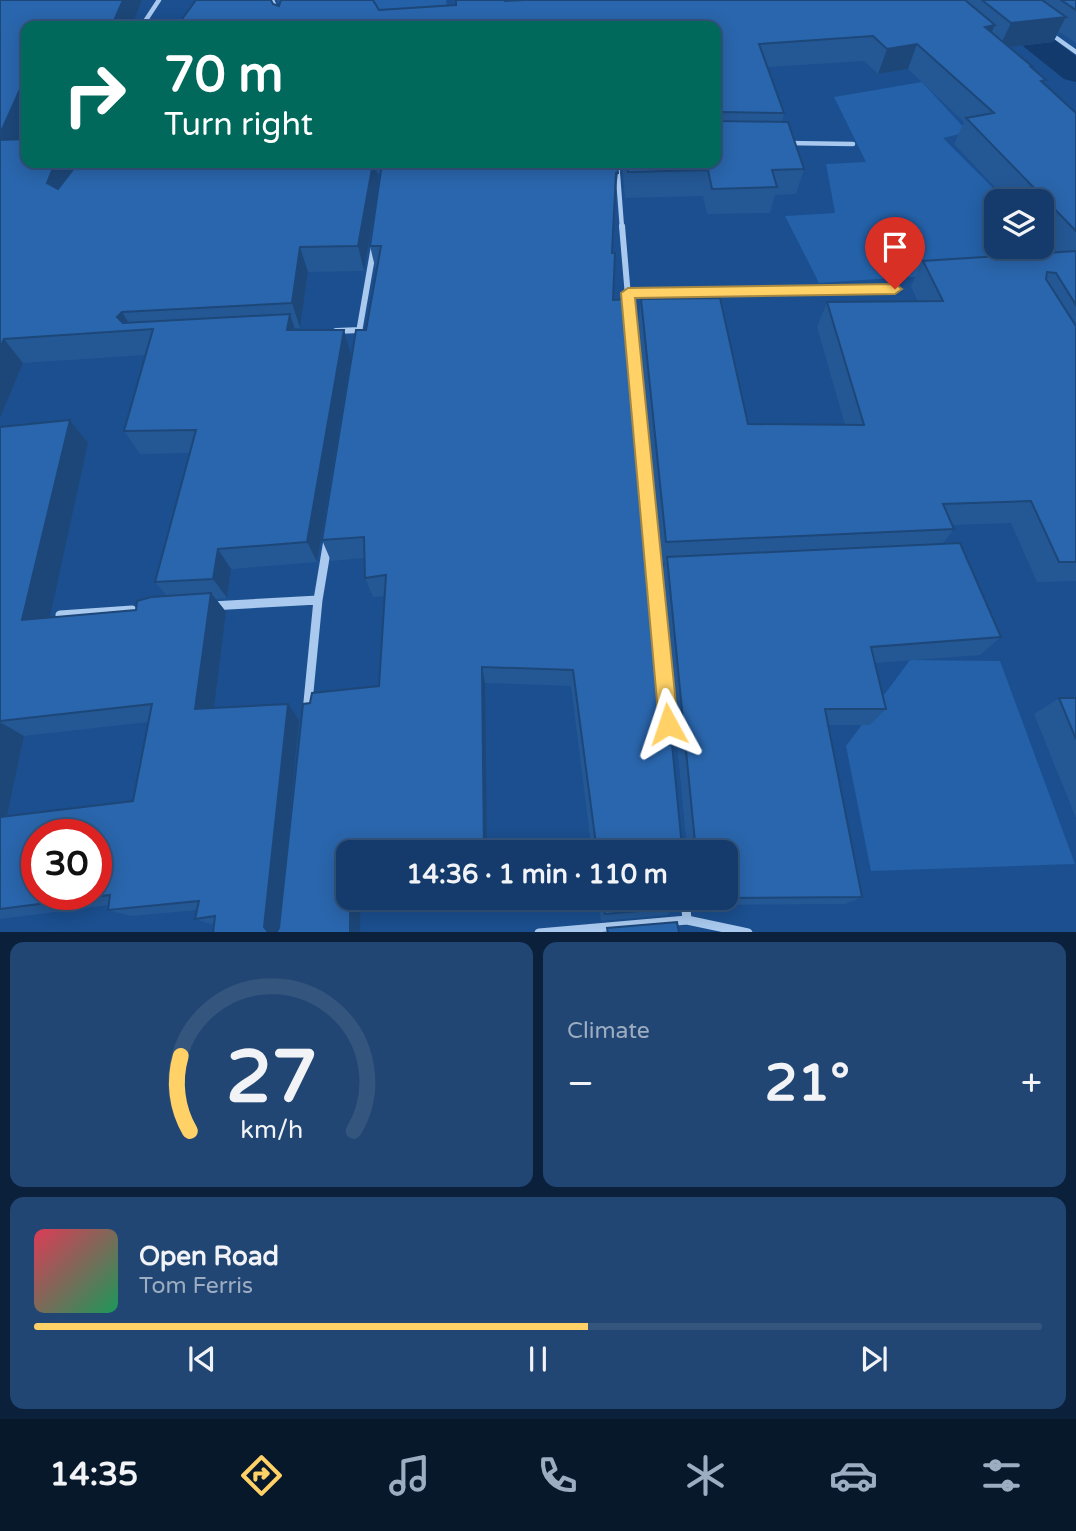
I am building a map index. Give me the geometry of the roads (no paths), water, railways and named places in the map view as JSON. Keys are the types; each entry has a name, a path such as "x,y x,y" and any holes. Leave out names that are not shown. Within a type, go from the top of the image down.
{"street":[{"path":"145,21 159,0"},
{"path":"272,0 281,21"},
{"path":"1045,30 1076,52"},
{"path":"784,143 853,144"},
{"path":"617,168 631,321"},
{"path":"358,343 376,233"},
{"path":"628,293 895,289"},
{"path":"332,331 359,330"},
{"path":"306,725 318,600 329,532"},
{"path":"196,607 318,600"},
{"path":"60,614 142,610"},
{"path":"686,910 687,920"},
{"path":"550,932 687,920 743,932"}],"waterway":[{"path":"984,0 1076,72"}]}
